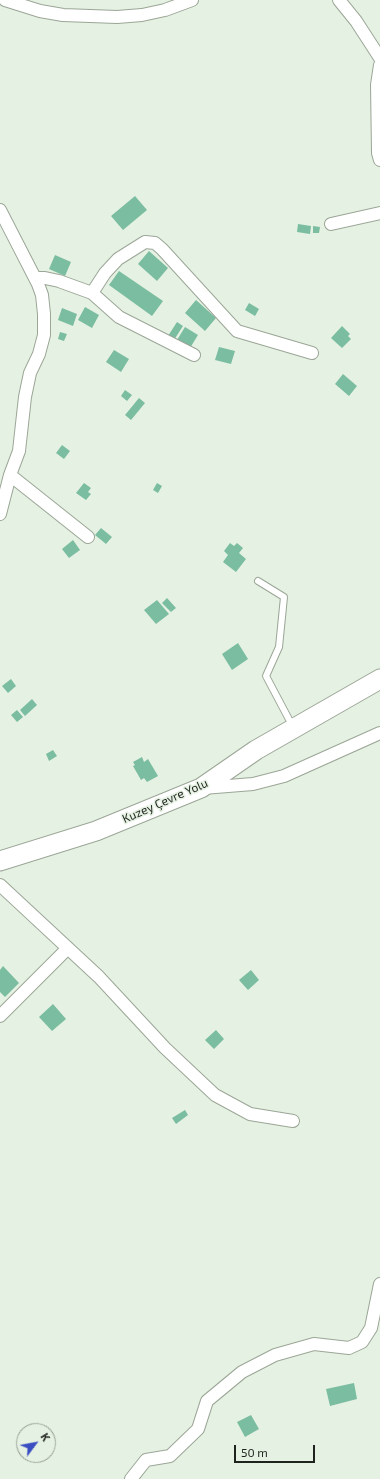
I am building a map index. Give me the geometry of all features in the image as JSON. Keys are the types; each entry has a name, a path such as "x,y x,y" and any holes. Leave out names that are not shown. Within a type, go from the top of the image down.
{"main road":[{"name":"Kuzey Çevre Yolu","path":"0,861 96,831 201,788 256,750 380,679"}],"street":[{"path":"5,0 40,11 63,15 117,16 164,10 192,0"},
{"path":"339,0 356,21 380,58"},
{"path":"380,65 377,85 378,153 380,160"},
{"path":"0,210 35,278 42,295 44,314 44,335 39,354 30,373 25,397 19,451 10,475 0,514"},
{"path":"331,224 380,213"},
{"path":"92,293 105,273 118,259 145,242 155,244 162,249 237,331 312,353"},
{"path":"35,278 45,278 59,281 92,293 118,317 194,355"},
{"path":"10,475 88,537"},
{"path":"201,788 253,784 284,776 380,733"},
{"path":"0,885 99,978 165,1048 215,1095 250,1114 293,1121"},
{"path":"1,1014 68,948"},
{"path":"132,1479 146,1460 170,1456 198,1429 207,1401 242,1372 275,1355 314,1344 349,1348 362,1342 371,1328 380,1284"}],"lane":[{"path":"258,581 284,597 279,646 266,676 294,728"}],"building":[{"path":"135,196 147,210 123,230 111,216"},
{"path":"298,224 311,226 310,234 297,232"},
{"path":"313,226 320,227 319,233 313,233"},
{"path":"149,251 168,268 157,281 138,264"},
{"path":"55,255 71,262 65,276 49,269"},
{"path":"119,271 163,301 152,316 109,285"},
{"path":"196,300 216,318 205,331 185,313"},
{"path":"249,303 259,309 255,316 245,310"},
{"path":"85,307 99,315 92,328 78,320"},
{"path":"62,308 77,314 73,326 58,320"},
{"path":"177,322 183,326 174,340 168,336"},
{"path":"342,326 350,334 348,336 351,339 342,348 331,338"},
{"path":"185,327 198,335 190,348 177,340"},
{"path":"60,332 67,334 64,341 58,339"},
{"path":"219,347 235,351 231,364 215,360"},
{"path":"114,350 129,359 121,372 106,362"},
{"path":"343,374 357,386 349,396 335,384"},
{"path":"125,390 132,395 127,401 121,396"},
{"path":"139,398 145,403 131,420 125,415"},
{"path":"62,445 70,451 64,459 56,453"},
{"path":"84,483 91,488 88,492 91,494 86,500 76,493"},
{"path":"157,483 162,486 158,493 153,490"},
{"path":"101,528 112,537 106,544 95,535"},
{"path":"73,540 80,550 69,558 62,549"},
{"path":"230,543 234,546 237,543 243,548 239,553 246,559 236,572 223,562 228,555 224,551"},
{"path":"167,598 176,608 171,612 162,603"},
{"path":"157,600 169,614 156,624 144,610"},
{"path":"238,643 248,659 232,670 222,654"},
{"path":"11,679 16,686 8,693 2,686"},
{"path":"32,699 37,705 25,716 20,710"},
{"path":"17,710 23,717 17,722 11,715"},
{"path":"53,750 57,756 49,761 46,754"},
{"path":"142,757 144,762 148,759 158,776 147,782 144,778 141,780 133,766 135,765 133,762"},
{"path":"3,966 19,983 5,997 0,992 0,970"},
{"path":"251,970 259,980 248,990 239,980"},
{"path":"53,1004 66,1019 52,1031 39,1017"},
{"path":"216,1030 224,1039 214,1049 205,1040"},
{"path":"185,1110 188,1115 176,1124 172,1118"},
{"path":"354,1383 357,1399 330,1406 326,1389"},
{"path":"251,1415 259,1429 245,1437 237,1422"}]}
